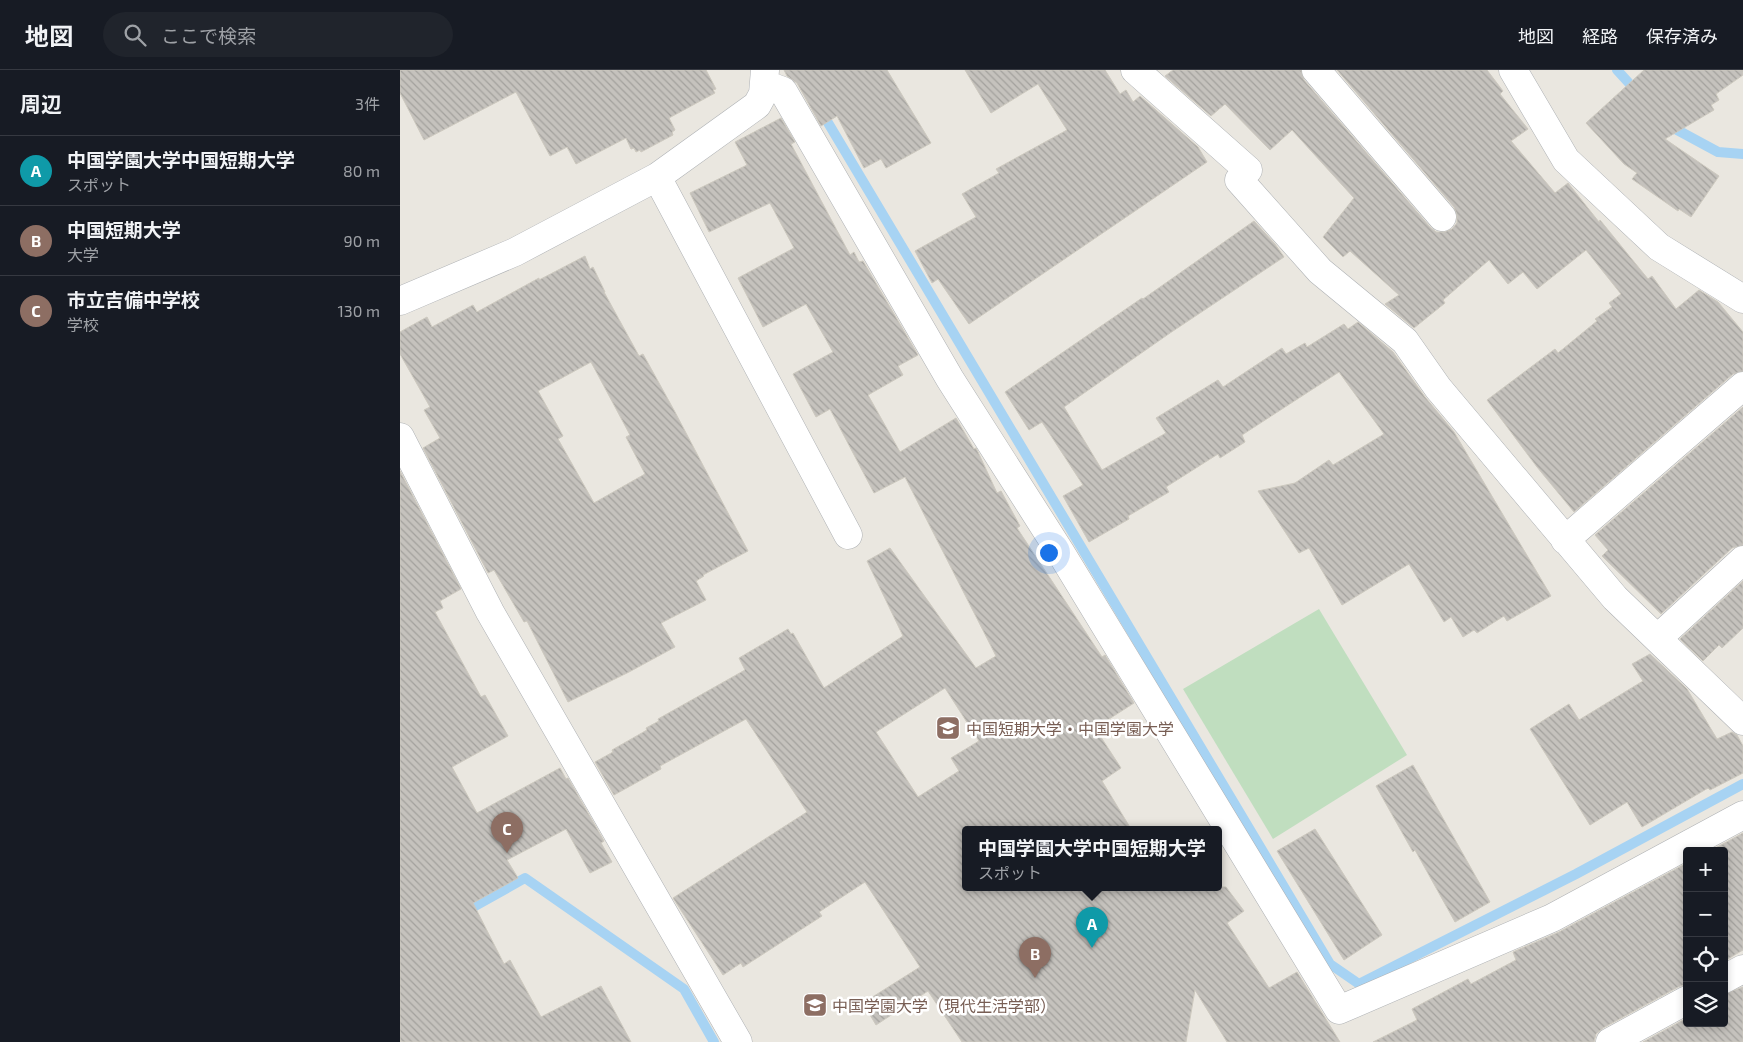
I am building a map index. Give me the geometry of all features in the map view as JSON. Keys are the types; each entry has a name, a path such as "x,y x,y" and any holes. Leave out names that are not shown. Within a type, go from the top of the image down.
{"street":[{"path":"1316,70 1442,217"},
{"path":"1513,70 1566,160 1659,247 1743,299"},
{"path":"1141,72 1248,170 1239,180 1320,271 1405,341 1438,388 1615,598 1743,721"},
{"path":"400,302 514,252 656,177 757,106 763,94 764,77"},
{"path":"764,77 783,91 950,379 1061,553 1339,1010 1552,918 1743,815"},
{"path":"656,177 848,535"},
{"path":"1565,540 1743,386"},
{"path":"400,437 490,612 738,1042"},
{"path":"1658,638 1743,560"},
{"path":"1728,977 1743,969"},
{"path":"1610,1042 1683,1002"}],"green space":[{"path":"1319,609 1407,755 1273,839 1183,689"}],"building":[{"path":"400,70 706,70 716,89 713,90 715,93 669,118 675,130 672,132 673,135 641,152 640,150 636,152 634,148 631,149 626,138 576,164 567,147 550,156 516,92 424,140 400,93"},
{"path":"784,70 887,70 931,143 886,168 881,159 864,168 837,116 821,126 797,83 787,76"},
{"path":"965,70 1105,70 1120,94 1126,90 1133,102 1140,96 1198,147 1207,162 969,324 938,279 932,283 915,251 976,217 962,194 999,173 996,169 1067,130 1038,84 991,113"},
{"path":"1173,70 1301,70 1304,80 1430,227 1436,232 1444,232 1452,229 1457,223 1454,207 1337,70 1487,70 1503,91 1500,94 1528,129 1511,141 1555,193 1568,183 1648,279 1652,276 1676,309 1699,290 1718,302 1743,332 1743,371 1733,374 1574,512 1537,467 1487,400 1555,349 1558,353 1597,321 1595,319 1612,307 1609,303 1621,294 1586,250 1537,289 1523,272 1508,284 1489,260 1443,300 1445,303 1414,328 1385,304 1399,295 1350,251 1343,257 1323,237 1354,198 1292,130 1270,150 1225,104 1211,116 1165,76"},
{"path":"1644,70 1743,70 1743,75 1716,94 1719,100 1711,105 1714,110 1665,139 1719,176 1691,217 1679,209 1678,211 1632,179 1637,173 1624,164 1586,123"},
{"name":"中国短期大学・中国学園大学","path":"781,118 795,142 791,144 850,255 854,252 859,262 863,261 918,355 898,366 903,375 868,395 900,452 956,418 974,449 976,448 997,493 1001,491 1020,526 1017,528 1102,657 1105,655 1134,703 1095,728 1121,768 1102,781 1129,826 962,826 962,891 1222,891 1222,887 1226,887 1244,911 1227,923 1269,988 1297,972 1340,1042 1227,1042 1195,990 1186,1042 962,1042 928,991 876,1025 863,1003 920,967 865,882 819,912 822,916 743,967 741,963 723,975 673,898 807,812 746,719 660,766 661,769 614,795 595,762 647,730 646,728 659,721 658,719 745,670 739,658 788,629 791,634 793,633 824,688 903,636 867,561 890,548 976,668 996,656 905,477 874,493 830,409 816,417 793,374 833,352 806,304 763,327 738,278 794,248 770,203 709,232 690,193 747,165 735,142","holes":["945,688 979,741 951,758 959,771 918,797 876,732"]},
{"path":"1254,221 1284,257 1064,407 1102,470 1166,433 1156,418 1218,380 1223,387 1282,348 1286,354 1305,343 1307,347 1344,324 1348,329 1358,322 1393,352 1425,397 1454,432 1551,596 1507,621 1504,616 1477,633 1474,630 1463,637 1451,617 1444,622 1409,564 1342,605 1309,548 1299,553 1258,491 1295,483 1329,460 1333,465 1384,434 1339,372 1242,435 1245,442 1220,458 1218,454 1166,487 1169,492 1128,516 1129,519 1089,542 1063,496 1083,485 1042,422 1029,430 1005,392"},
{"path":"585,256 590,269 593,267 604,292 639,356 643,354 748,551 703,575 696,581 706,600 661,623 675,647 568,702 527,621 524,622 494,570 488,573 423,448 440,438 424,410 430,407 400,354 400,332 427,317 432,327 473,305 477,312 539,278 539,280","holes":["591,362 630,435 626,437 645,474 594,503 558,439 563,436 538,391"]},
{"path":"1743,407 1743,545 1732,548 1661,614 1602,556 1608,550 1595,535"},
{"path":"400,471 461,589 440,601 443,608 435,612 481,697 485,695 508,736 452,767 477,813 560,768 566,779 568,778 604,841 601,843 612,862 590,873 566,829 507,860 518,878 473,903 504,964 510,960 541,1017 601,986 631,1042 400,1042"},
{"path":"1743,581 1743,628 1722,648 1719,645 1703,661 1680,639"},
{"path":"1650,654 1687,689 1717,739 1732,732 1737,735 1743,746 1743,773 1710,790 1708,788 1642,827 1627,802 1590,825 1530,729 1569,704 1579,720 1643,681 1632,664"},
{"path":"1413,765 1490,902 1455,922 1415,850 1413,852 1376,786"},
{"path":"1315,829 1382,935 1344,960 1277,851"},
{"path":"1743,833 1743,950 1728,959 1728,847 1717,847"},
{"path":"1683,865 1683,985 1603,1028 1596,1034 1594,1042 1373,1042 1417,1020 1412,1009 1468,979 1471,984 1516,960 1513,952 1559,932"},
{"path":"1743,987 1743,1042 1643,1042 1683,1020 1683,1027 1728,1027 1728,993"}],"waterway":[{"path":"1617,70 1638,93"},
{"path":"821,111 1330,964 1359,984 1576,874 1743,784"},
{"path":"1668,125 1718,152 1743,154"},
{"path":"468,910 525,878 684,989 714,1042"}],"place":[{"name":"中国短期大学・中国学園大学","path":"948,728"},
{"name":"市立吉備中学校","path":"507,853"},
{"name":"中国学園大学中国短期大学","path":"1092,948"},
{"name":"中国短期大学","path":"1035,978"},
{"name":"中国学園大学（現代生活学部）","path":"815,1005"}]}
